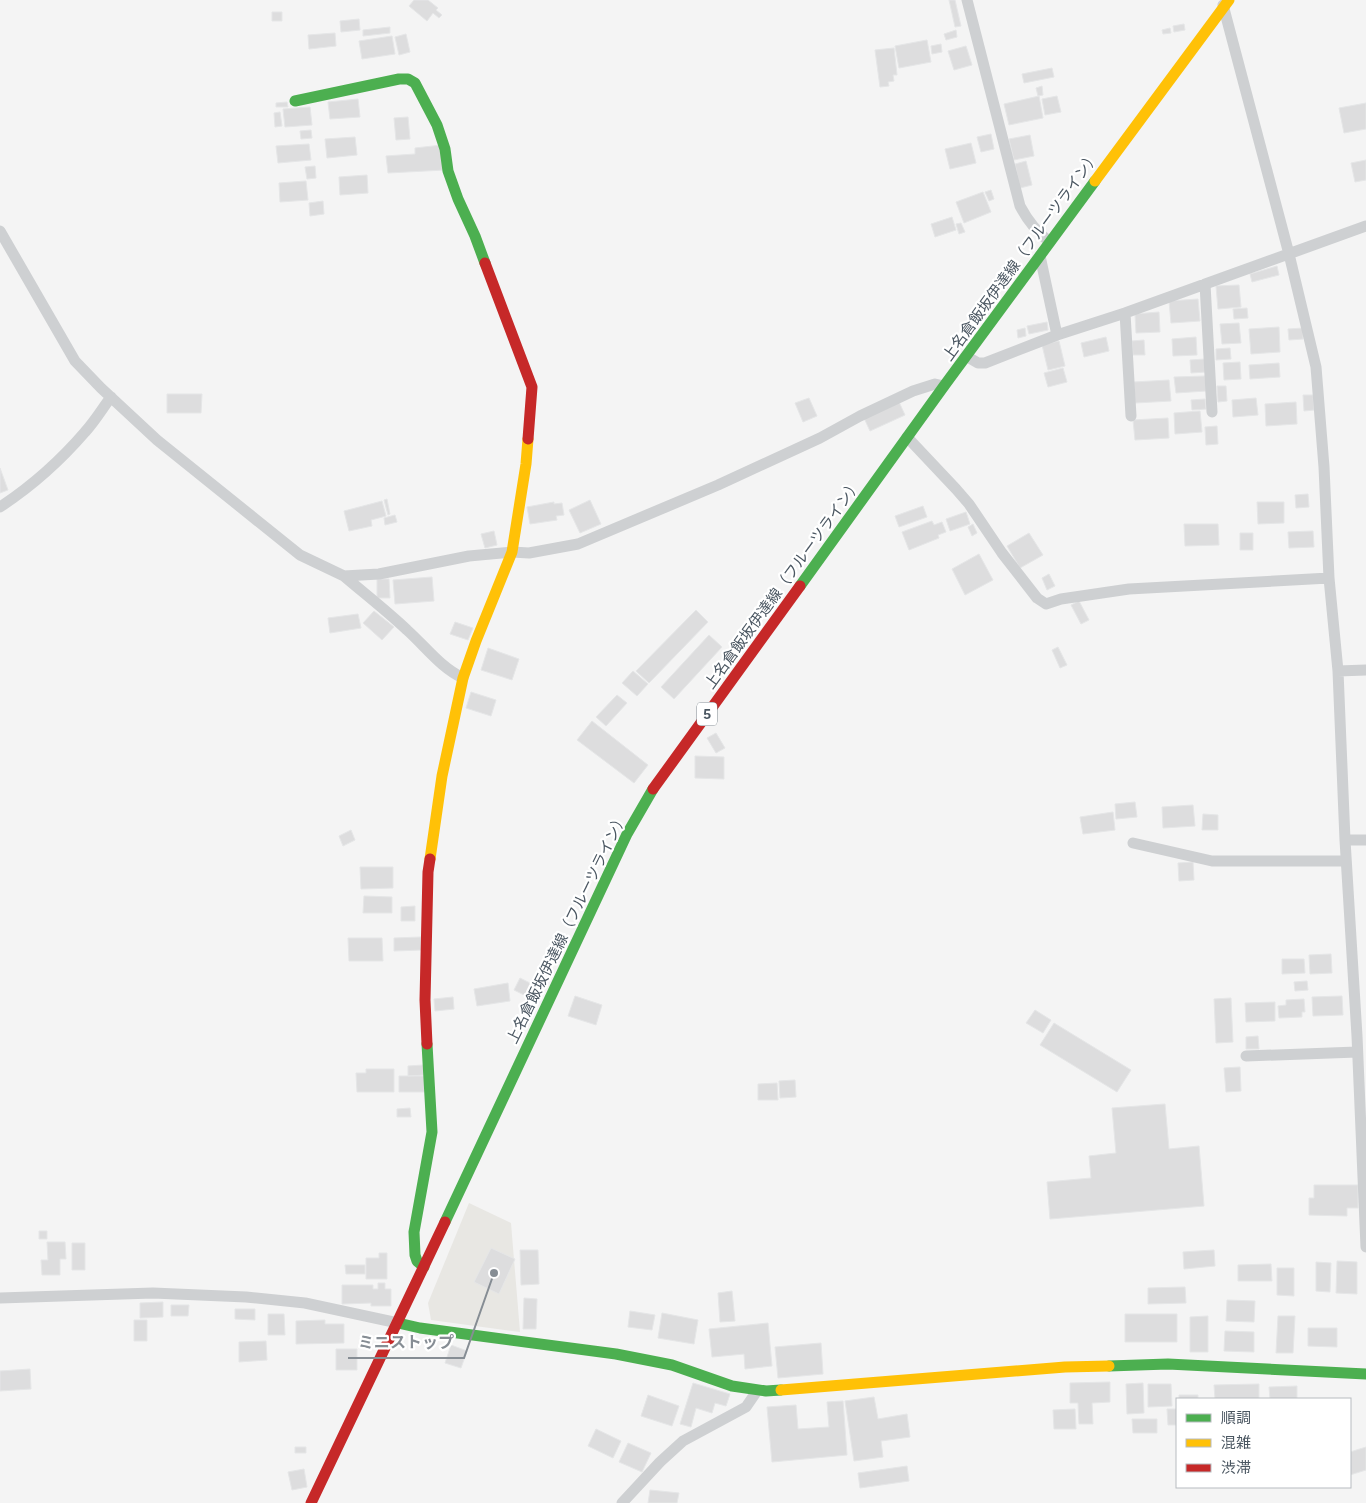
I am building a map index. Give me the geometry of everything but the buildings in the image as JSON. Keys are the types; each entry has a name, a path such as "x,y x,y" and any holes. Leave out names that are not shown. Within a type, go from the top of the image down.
{"street":[{"path":"967,0 1020,206 1031,225 1050,242"},
{"path":"1225,3 1316,367 1324,467 1329,578 1338,670 1346,861 1361,1036 1357,1052 1366,1247"},
{"name":"上名倉飯坂伊達線（フルーツライン）","path":"311,1503 398,1323 627,834 649,795 944,386 1225,3"},
{"path":"295,101 399,79 408,79 415,83 437,125 445,148 448,171 458,199 475,236 532,387 526,464 512,552 463,678 442,776 428,872 425,1009 432,1132 414,1232 415,1255 417,1261 424,1267"},
{"path":"966,356 978,363 985,363 1057,335 1125,313 1366,226"},
{"path":"0,231 76,361 111,397 158,440 300,554 344,576 407,630 442,664 454,674 463,678"},
{"path":"1040,256 1057,335"},
{"path":"1204,284 1212,412"},
{"path":"1125,313 1131,416"},
{"path":"344,576 379,574 469,556 512,552 529,553 578,544 718,485 820,438 860,416 913,391 935,384 944,386"},
{"path":"0,507 29,487 60,458 86,431 111,397"},
{"path":"907,437 956,489 1037,598 1046,604 1061,599 1130,589 1329,578"},
{"path":"1338,670 1366,670"},
{"path":"1345,840 1366,840"},
{"path":"1133,843 1212,861 1346,861"},
{"path":"1246,1056 1357,1052"},
{"path":"0,1298 152,1293 305,1303 420,1328 616,1354 672,1365 732,1386 758,1391 1065,1367 1168,1364 1366,1374"},
{"path":"622,1503 660,1462 683,1441 746,1407 758,1391"}],"shaded area":[{"path":"469,1203 511,1223 520,1332 431,1320 428,1303"}],"traffic: fast":[{"path":"295,101 399,79 408,79 415,83 437,125 445,149 448,171 485,263"},
{"path":"800,586 1095,181"},
{"path":"445,1222 627,834 653,789"},
{"path":"424,1267 417,1261 415,1255 414,1232 432,1132 427,1044"},
{"path":"398,1323 420,1328 616,1354 672,1365 732,1386 766,1391 781,1390"},
{"path":"1109,1366 1168,1364 1366,1374"}],"traffic: slow":[{"path":"1095,181 1229,0"},
{"path":"430,859 442,776 463,678 512,552 526,464 528,439"},
{"path":"781,1390 1065,1367 1109,1366"}],"traffic: jam":[{"path":"485,263 532,387 528,439"},
{"path":"653,789 800,586"},
{"path":"427,1044 425,1000 428,872 430,859"},
{"path":"311,1503 445,1222"}],"place":[{"name":"ミニストップ","path":"494,1273"}]}
